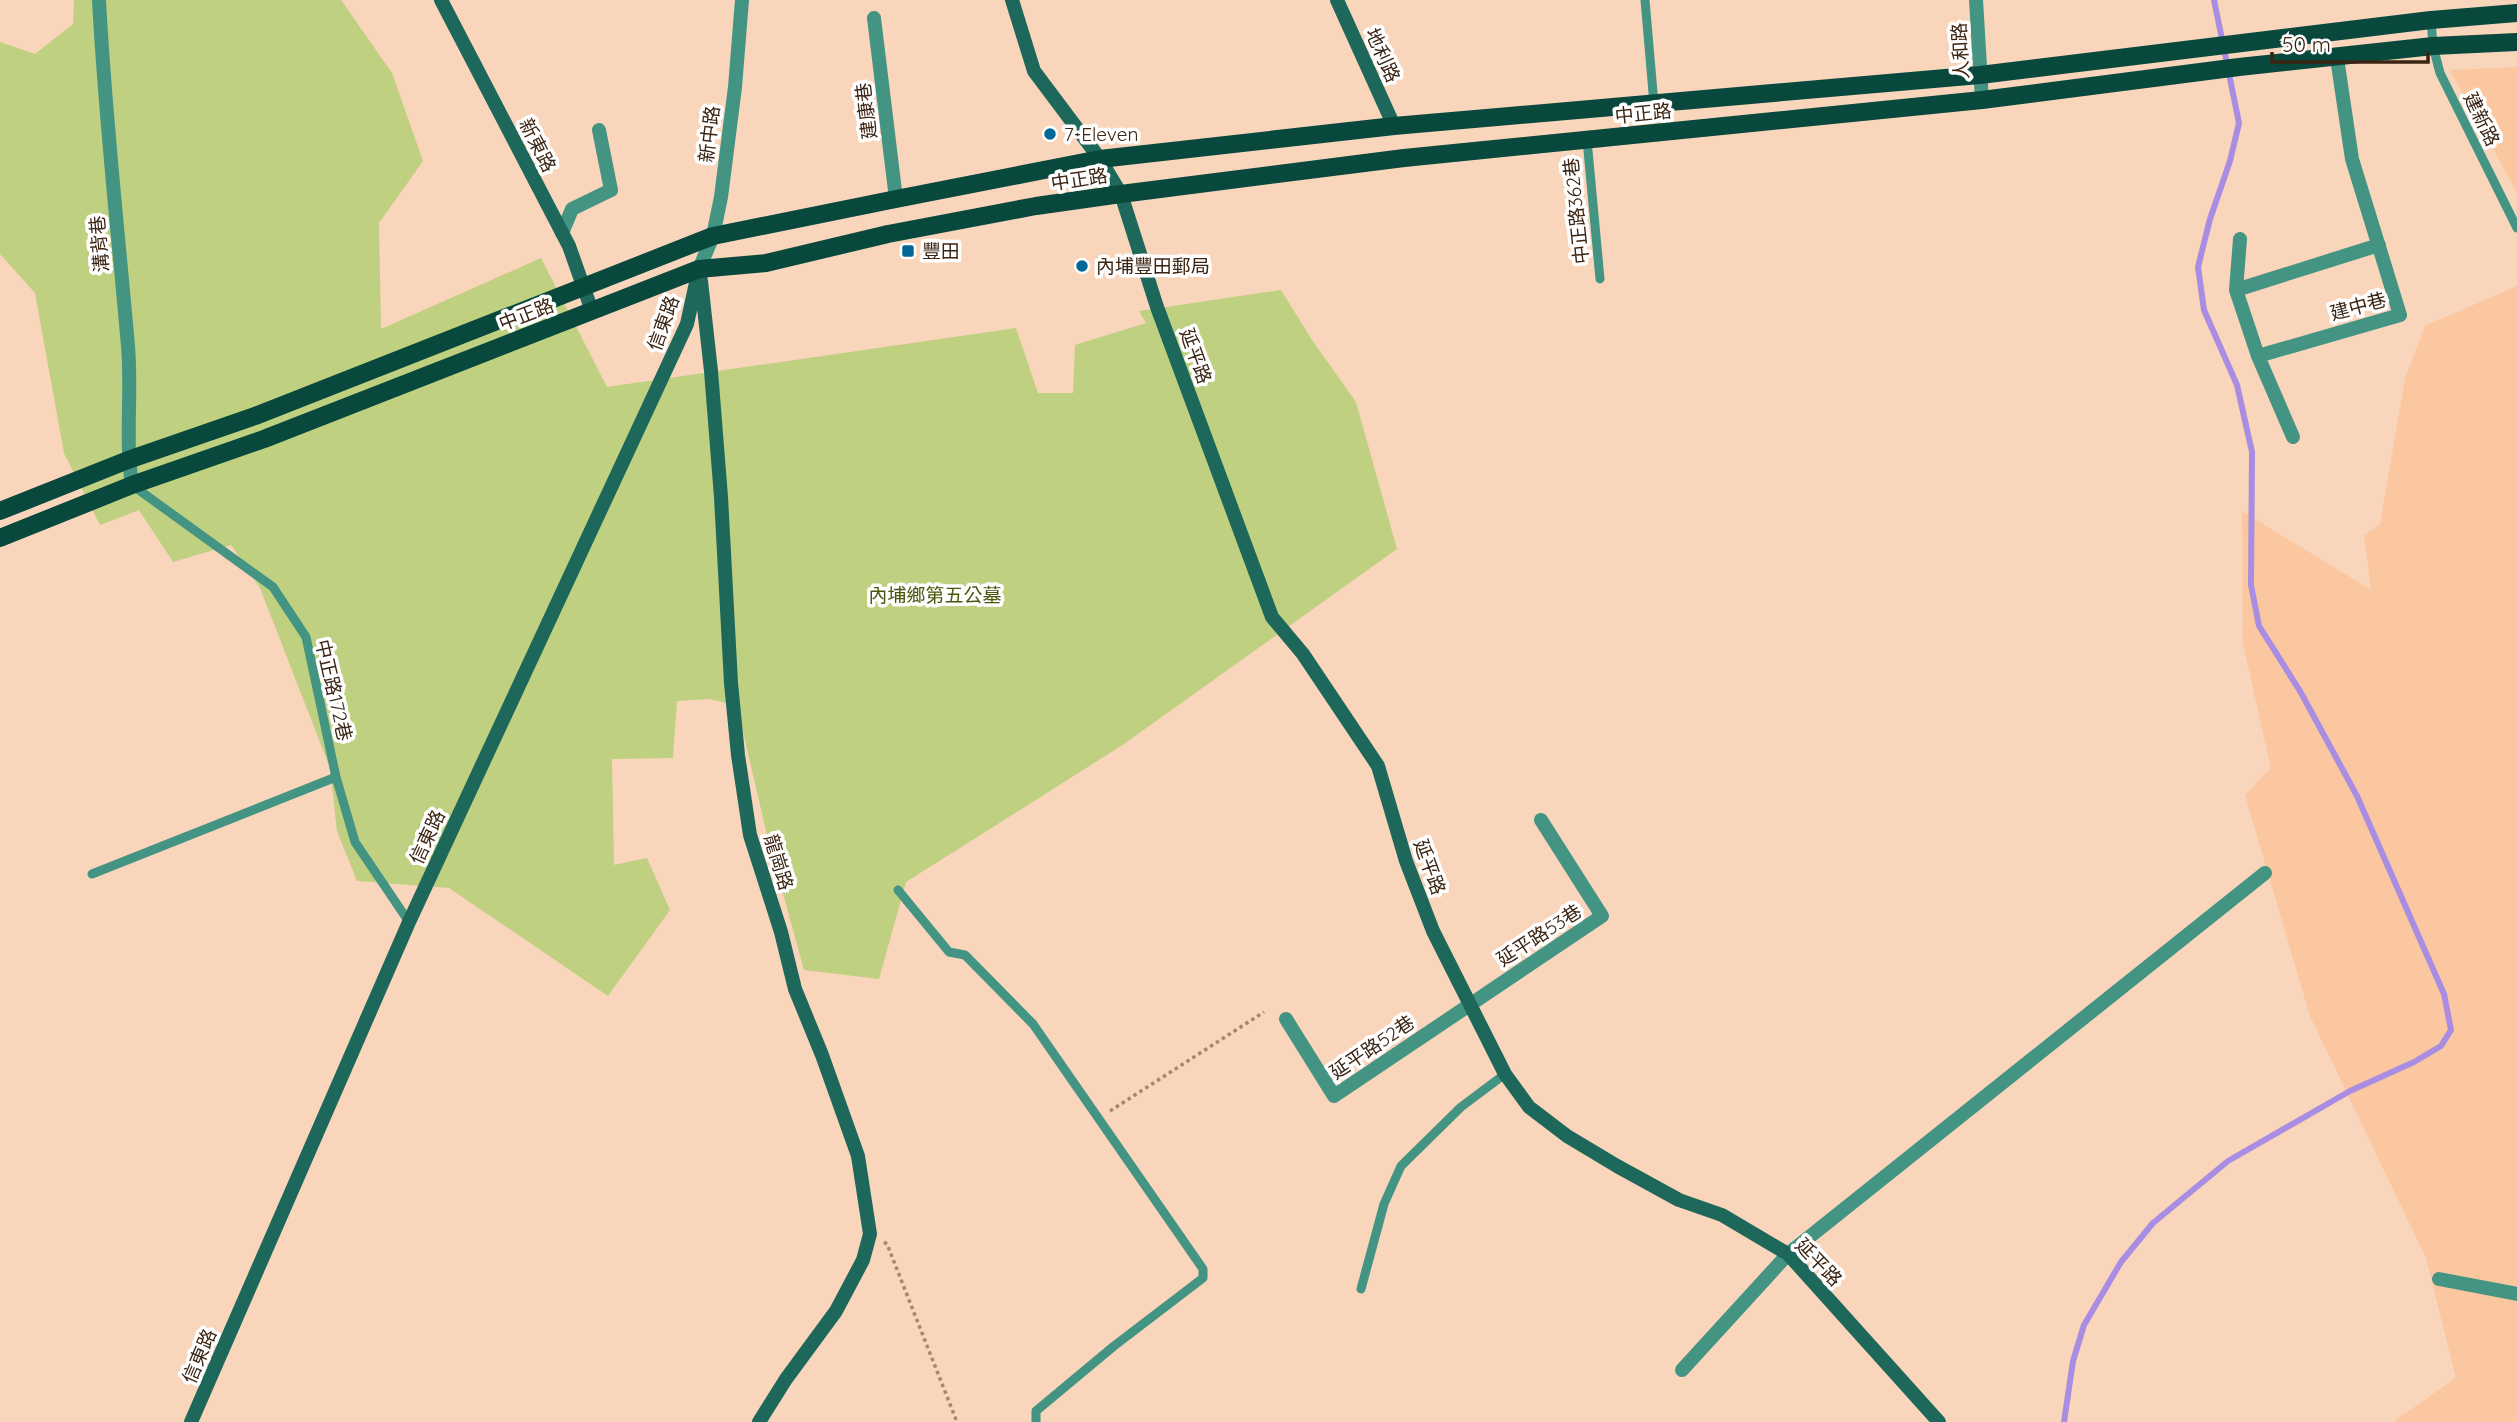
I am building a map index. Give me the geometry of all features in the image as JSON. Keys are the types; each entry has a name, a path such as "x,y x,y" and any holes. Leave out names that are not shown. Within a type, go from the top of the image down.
{"main road":[{"path":"2431,20 2517,13"},
{"name":"中正路","path":"0,511 128,460 255,416 713,236 896,199 1100,159 1394,126 1980,75 2431,20"},
{"path":"2337,58 2433,46 2517,42"},
{"name":"中正路","path":"0,538 132,485 264,439 699,269 766,263 888,234 1036,206 1121,194 1404,158 1982,100 2239,67 2337,58"}],"street":[{"name":"溝背巷","path":"99,0 103,74 129,351 128,460 132,485"},
{"name":"新東路","path":"441,0 569,246 592,311"},
{"name":"新中路","path":"699,269 713,236 721,197 735,87 741,0"},
{"name":"延平路","path":"1012,0 1034,71 1100,159 1121,194 1157,307 1272,617 1303,654 1378,766 1406,861 1433,931 1505,1074 1529,1107 1567,1136 1679,1200 1722,1215 1788,1254 1939,1422"},
{"name":"地利路","path":"1337,0 1394,126"},
{"name":"人和路","path":"1976,0 1982,100"},
{"name":"建康巷","path":"874,18 896,199"},
{"name":"建中巷","path":"2258,356 2400,315 2353,159 2337,58"},
{"path":"562,233 572,209 611,190 599,130"},
{"path":"2240,239 2236,290 2258,356 2293,437"},
{"path":"2236,290 2379,245"},
{"name":"信東路","path":"191,1422 409,922 687,324 699,269"},
{"name":"龍崗路","path":"699,269 711,370 720,485 731,683 750,835 781,932 795,989 858,1156 870,1234 863,1260 836,1311 786,1379 759,1422"},
{"name":"延平路53巷","path":"1471,1003 1602,916 1541,820"},
{"path":"1682,1370 1788,1254 2265,873"},
{"name":"延平路52巷","path":"1286,1019 1334,1096 1471,1003"},
{"path":"2439,1279 2517,1294"}],"lane":[{"path":"1645,0 1654,104"},
{"name":"建新路","path":"2431,20 2433,46 2440,73 2517,228"},
{"name":"中正路362巷","path":"1587,140 1600,279"},
{"name":"中正路172巷","path":"132,485 273,587 306,637 336,777 355,842 409,922"},
{"path":"92,874 336,777"},
{"path":"898,890 949,952 965,955 1032,1024 1203,1269 1203,1278 1114,1346 1037,1410 1036,1422"},
{"path":"1361,1289 1384,1204 1401,1166 1461,1107 1505,1074"}],"path":[{"path":"1098,1118 1264,1012"},
{"path":"870,1234 887,1244 957,1422"}],"shaded area":[{"path":"2517,67 2517,193 2450,70"},
{"path":"2517,286 2517,1422 2393,1422 2456,1378 2426,1258 2310,1016 2245,795 2271,768 2243,644 2242,511 2371,590 2364,535 2380,524 2405,379 2425,326"}],"green space":[{"name":"內埔鄉第五公墓","path":"74,0 341,0 392,73 423,161 379,223 381,329 541,258 607,387 1016,328 1038,393 1073,393 1075,345 1146,323 1139,311 1281,290 1356,402 1397,549 1121,746 906,882 879,979 804,970 767,835 737,706 710,699 677,701 673,758 612,759 614,865 647,858 670,910 608,996 449,888 357,881 337,831 330,768 260,588 231,545 173,562 139,510 100,525 64,453 35,293 0,254 0,42 35,54 73,24"}],"waterway":[{"path":"2064,1422 2073,1361 2084,1325 2121,1262 2153,1223 2228,1161 2350,1091 2414,1062 2441,1046 2451,1030 2444,994 2357,796 2300,691 2259,626 2251,585 2252,452 2237,385 2204,310 2198,267 2239,123 2214,0"}],"place":[{"name":"7-Eleven","path":"1050,134"},
{"name":"豐田","path":"908,251"},
{"name":"內埔豐田郵局","path":"1082,266"}]}
